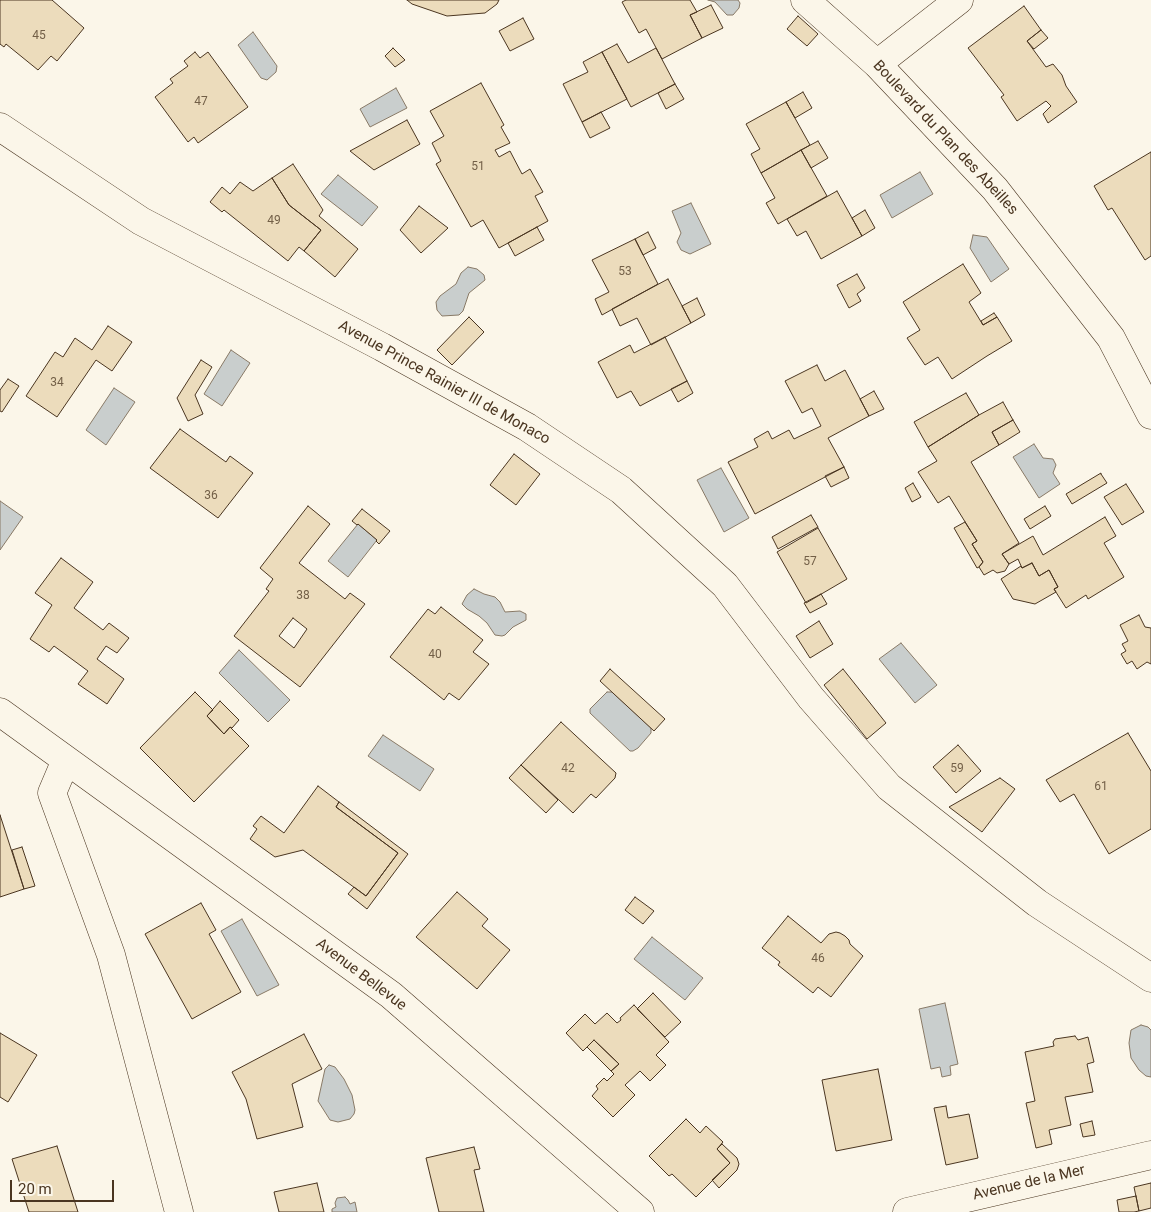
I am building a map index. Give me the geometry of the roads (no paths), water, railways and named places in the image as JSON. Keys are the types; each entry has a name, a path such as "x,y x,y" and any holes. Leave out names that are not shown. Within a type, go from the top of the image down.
{"street":[{"name":"Boulevard du Plan des Abeilles","path":"804,0 877,64 996,189 1111,338 1151,415"},
{"path":"877,64 959,0"},
{"name":"Avenue Prince Rainier III de Monaco","path":"0,127 141,221 382,347 527,427 621,490 725,585 811,698 889,786 1036,903 1151,978"},
{"name":"Avenue Bellevue","path":"0,712 391,995 640,1212"},
{"path":"66,760 52,793 111,955 178,1212"},
{"name":"Avenue de la Mer","path":"907,1212 1151,1155"}]}
